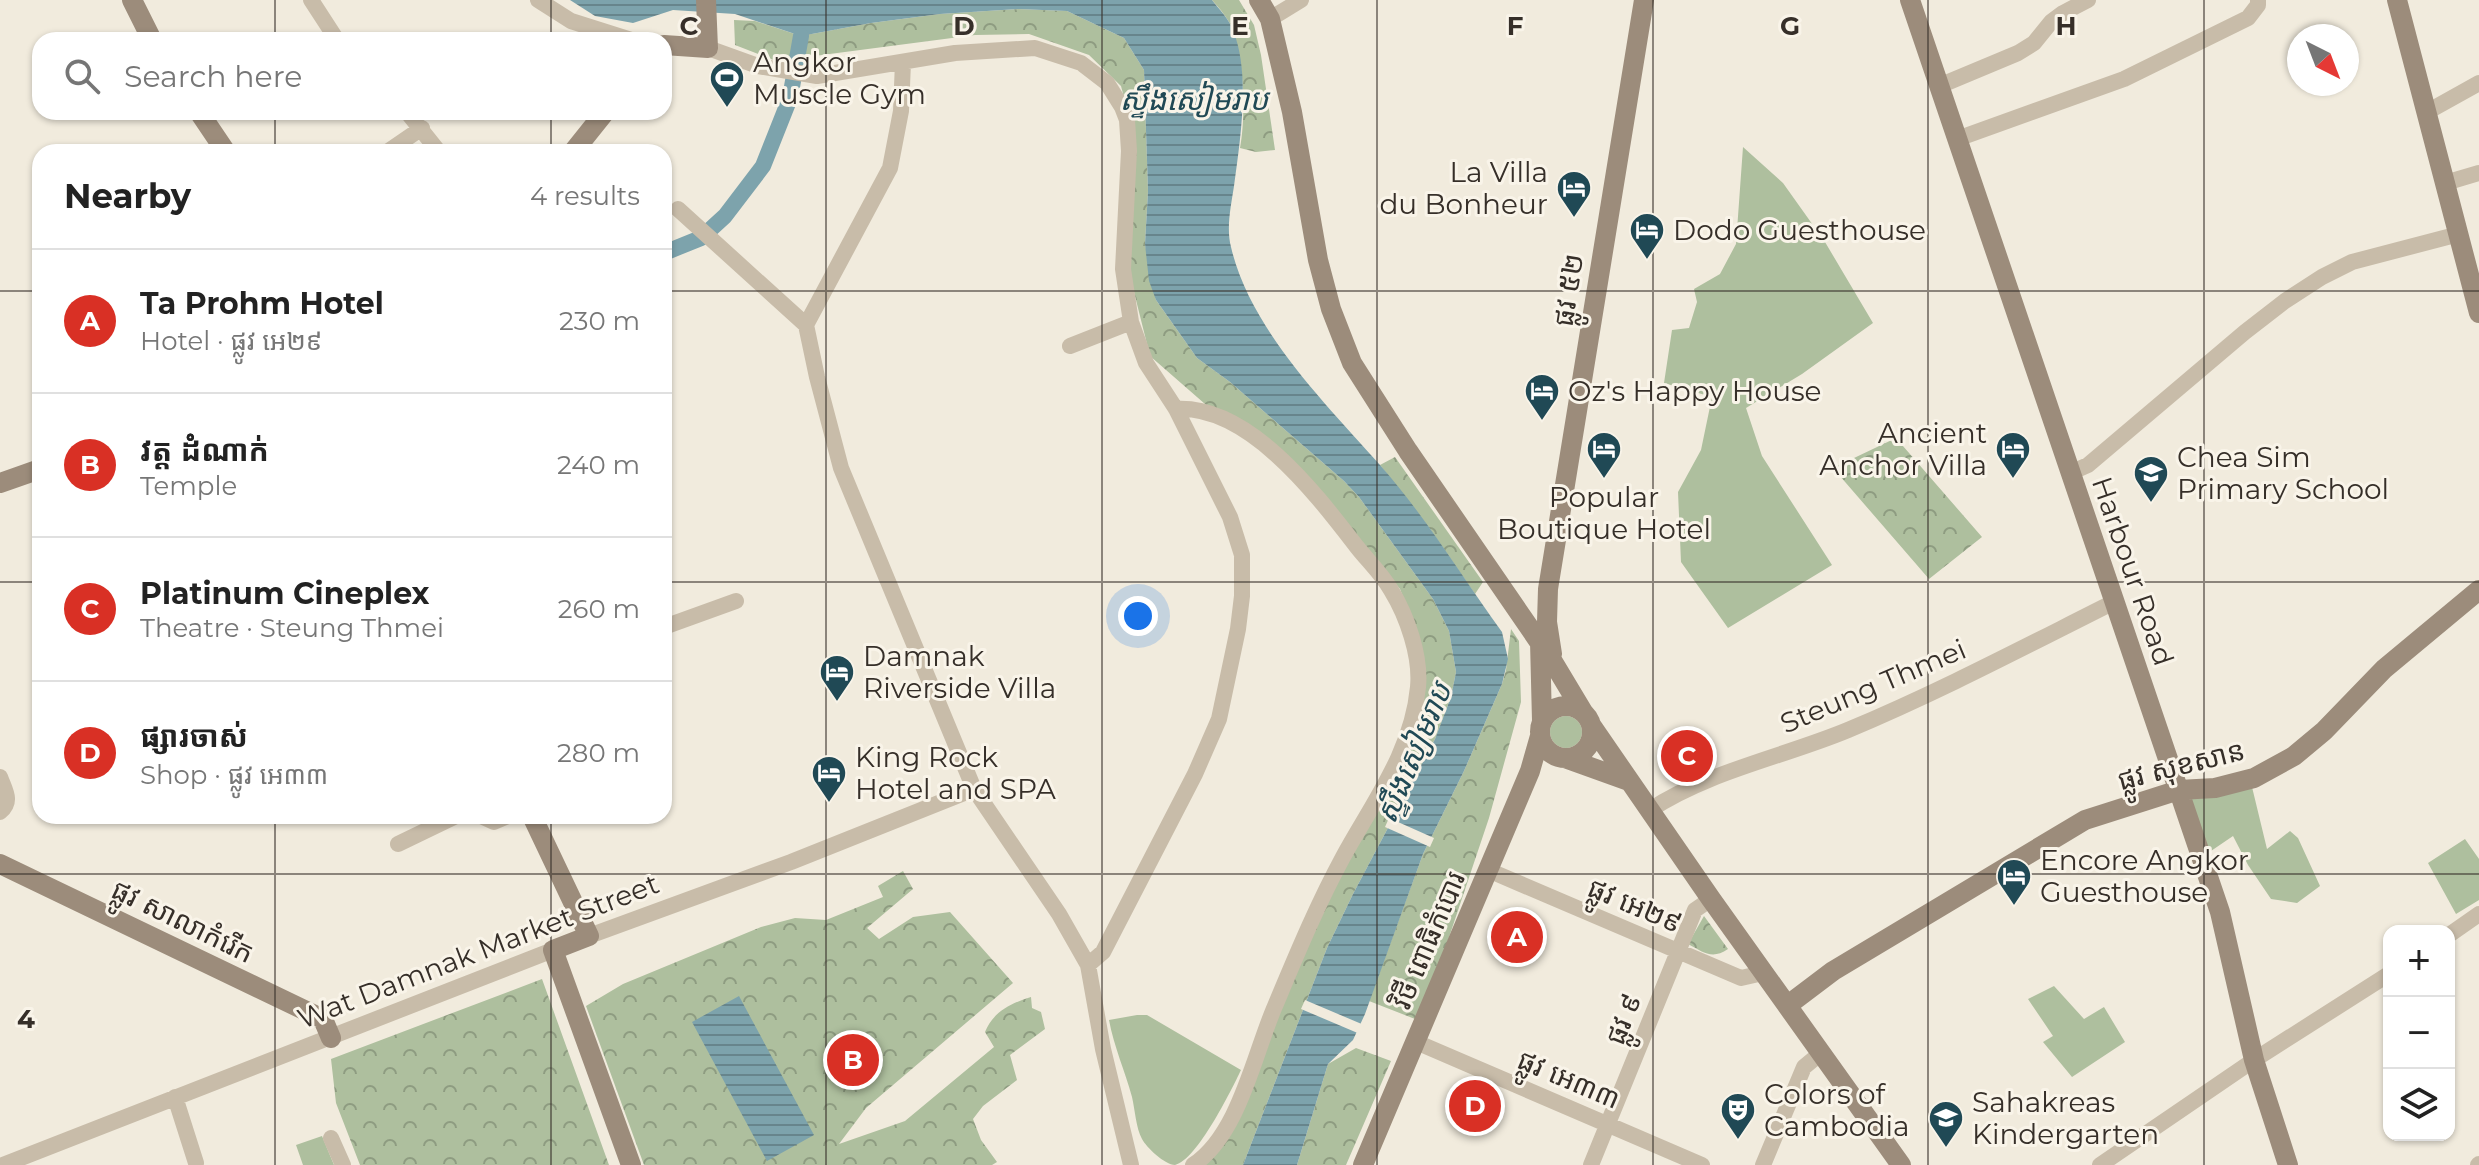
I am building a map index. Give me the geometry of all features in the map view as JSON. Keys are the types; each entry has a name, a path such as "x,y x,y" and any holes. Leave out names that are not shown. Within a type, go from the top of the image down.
{"street":[{"path":"132,0 148,32"},
{"path":"311,0 332,32"},
{"path":"538,0 571,21 606,32"},
{"path":"706,0 708,48"},
{"path":"1259,0 1270,19 1292,112 1318,260 1331,309 1352,363 1408,451 1540,642 1629,781 1901,1165"},
{"path":"1270,19 1301,0"},
{"name":"ផ្លូវ ៥២","path":"1541,729 1540,642 1544,599 1644,0"},
{"name":"Harbour Road","path":"1910,0 2229,943 2254,1060 2288,1165"},
{"path":"1939,86 2018,53 2034,43 2051,22 2088,0"},
{"path":"1957,139 2136,73 2248,18 2258,5 2258,0"},
{"path":"2397,0 2479,313"},
{"path":"672,46 708,48 792,74 840,74 986,50 1035,48 1081,63 1117,95 1127,120 1129,151 1123,269 1131,322 1146,363 1176,409 1230,517 1242,555 1238,629 1219,719 1195,774 1103,952 1088,965"},
{"path":"806,325 890,168 901,111 903,62"},
{"path":"2427,112 2456,93 2479,83"},
{"path":"204,120 221,144"},
{"path":"414,120 433,144"},
{"path":"579,144 599,120"},
{"path":"399,144 422,128"},
{"path":"2445,183 2479,173"},
{"path":"678,209 806,325 841,468 974,789 1059,914 1088,965 1103,1049 1131,1165"},
{"path":"2070,473 2088,465 2245,332 2322,277 2352,262 2459,234"},
{"path":"1070,346 1131,322"},
{"path":"1176,409 1204,411 1256,438 1283,461 1331,512 1391,590 1413,639 1419,684 1413,724 1404,749 1342,858 1315,915 1275,1006 1234,1114 1217,1140 1193,1165"},
{"path":"0,483 32,472"},
{"name":"ផ្លូវ សុខសាន","path":"1788,1005 1833,971 2085,820 2179,790 2215,788 2254,778 2294,756 2324,731 2384,669 2479,590"},
{"path":"1518,612 1530,616 1544,599"},
{"name":"ផ្លូវ ៥២","path":"1544,599 1553,662"},
{"path":"672,624 736,601"},
{"name":"Steung Thmei","path":"1650,810 1668,798 1720,776 1860,724 1996,662 2114,602"},
{"path":"1530,771 1563,758 1583,752 1589,745 1587,718 1576,708 1561,706 1547,714 1541,729 1547,750 1563,758 1629,781"},
{"name":"វិថី ពោធិកំបោរ","path":"1363,1165 1530,771 1541,729"},
{"path":"0,777 8,799 6,807 0,812"},
{"name":"Wat Damnak Market Street","path":"4,1161 331,1038 589,936 817,853 974,789"},
{"path":"398,844 439,824"},
{"path":"536,824 589,936"},
{"name":"ផ្លូវ សាលាកំរើក","path":"0,864 323,1019 331,1038"},
{"name":"ផ្លូវ អេ២៩","path":"1488,870 1741,978 1763,973"},
{"name":"ផ្លូវ ៩","path":"1591,1165 1695,910 1711,899"},
{"path":"2455,931 2479,914"},
{"path":"553,950 631,1165"},
{"path":"2100,1165 2254,1060 2383,978"},
{"name":"ផ្លូវ អេ៣៣","path":"1416,1042 1702,1165"},
{"path":"1763,1165 1804,1067 1821,1053"},
{"path":"175,1097 196,1163"},
{"path":"331,1138 343,1165"}],"green space":[{"path":"1212,0 1239,0 1254,25 1275,150 1256,152 1240,148 1243,105 1240,58 1231,27"},
{"path":"1018,9 1067,11 1124,38 1144,70 1148,191 1145,244 1156,300 1197,358 1230,382 1359,497 1433,599 1449,631 1456,672 1451,697 1435,739 1327,948 1243,1165 1201,1165 1349,857 1415,731 1417,634 1400,589 1317,491 1213,411 1150,356 1129,272 1133,131 1121,86 1089,55 1029,34 975,35 776,61 735,45 734,20 755,21 801,36 940,14"},
{"path":"1743,147 1783,183 1825,242 1873,323 1802,374 1746,408 1762,456 1832,565 1728,628 1681,562 1678,492 1701,450 1712,397 1664,383 1672,330 1689,328 1697,302 1694,289 1720,274 1736,244"},
{"path":"1896,438 1982,537 1929,579 1833,468"},
{"path":"1395,457 1483,582 1475,594 1380,465"},
{"path":"1511,629 1519,641 1521,702 1489,818 1440,964 1415,1019 1369,1001 1423,854 1502,684"},
{"path":"1566,716 1577,721 1582,732 1577,743 1566,748 1555,743 1550,732 1555,721"},
{"path":"2252,787 2267,849 2290,831 2298,838 2320,886 2297,903 2271,899 2233,836 2211,851 2199,839 2190,797"},
{"path":"2465,839 2479,859 2479,900 2456,914 2428,863"},
{"path":"903,871 913,889 867,928 879,939 913,917 950,912 1013,983 866,1108 839,1144 905,1121 994,1047 985,1032 998,1014 1010,1005 1031,997 1032,1008 1041,1012 1045,1029 1010,1055 1017,1080 983,1106 973,1119 981,1140 997,1162 992,1165 644,1165 586,1006 623,984 761,927 795,918 826,920 883,897 878,886"},
{"path":"1704,916 1728,949 1712,954 1688,944"},
{"path":"542,979 609,1165 360,1165 336,1103 331,1059"},
{"path":"2054,986 2084,1019 2104,1007 2125,1042 2072,1077 2043,1042 2053,1036 2028,999"},
{"path":"1147,1015 1241,1070 1203,1138 1184,1160 1175,1165 1156,1155 1142,1139 1111,1030 1109,1020"},
{"path":"1356,1048 1391,1061 1346,1165 1297,1165 1328,1064"},
{"path":"322,1136 334,1165 303,1165 296,1145"}],"water":[{"name":"ស្ទឹងសៀមរាប","path":"570,0 1212,0 1229,22 1238,47 1243,87 1229,225 1231,247 1241,277 1272,336 1292,364 1397,485 1443,547 1502,632 1508,659 1502,684 1423,854 1365,1014 1353,1040 1328,1064 1297,1165 1243,1165 1327,948 1435,739 1451,697 1456,672 1449,631 1433,599 1359,497 1230,382 1197,358 1156,300 1149,281 1145,244 1148,191 1144,70 1124,38 1067,11 1018,9 940,14 801,36 735,14 673,10 633,23 595,16"},
{"path":"739,996 814,1135 767,1161 692,1022"}],"pier":[{"path":"1389,818 1434,838 1430,847 1385,827"},
{"path":"1305,1000 1364,1025 1360,1034 1301,1009"}],"waterway":[{"path":"672,250 701,238 725,216 763,166 790,98 801,36"}],"place":[{"name":"Angkor Muscle Gym","path":"727,109"},
{"name":"La Villa du Bonheur","path":"1574,219"},
{"name":"Dodo Guesthouse","path":"1647,261"},
{"name":"Oz's Happy House","path":"1542,422"},
{"name":"Popular Boutique Hotel","path":"1604,480"},
{"name":"Ancient Anchor Villa","path":"2013,480"},
{"name":"Chea Sim Primary School","path":"2151,504"},
{"name":"Damnak Riverside Villa","path":"837,703"},
{"name":"Platinum Cineplex","path":"1687,756"},
{"name":"King Rock Hotel and SPA","path":"829,804"},
{"name":"Encore Angkor Guesthouse","path":"2014,907"},
{"name":"Ta Prohm Hotel","path":"1517,937"},
{"name":"វត្ត ដំំណាក់","path":"853,1060"},
{"name":"ផ្សារចាស់","path":"1475,1106"},
{"name":"Colors of Cambodia","path":"1738,1141"},
{"name":"Sahakreas Kindergarten","path":"1946,1149"}]}
